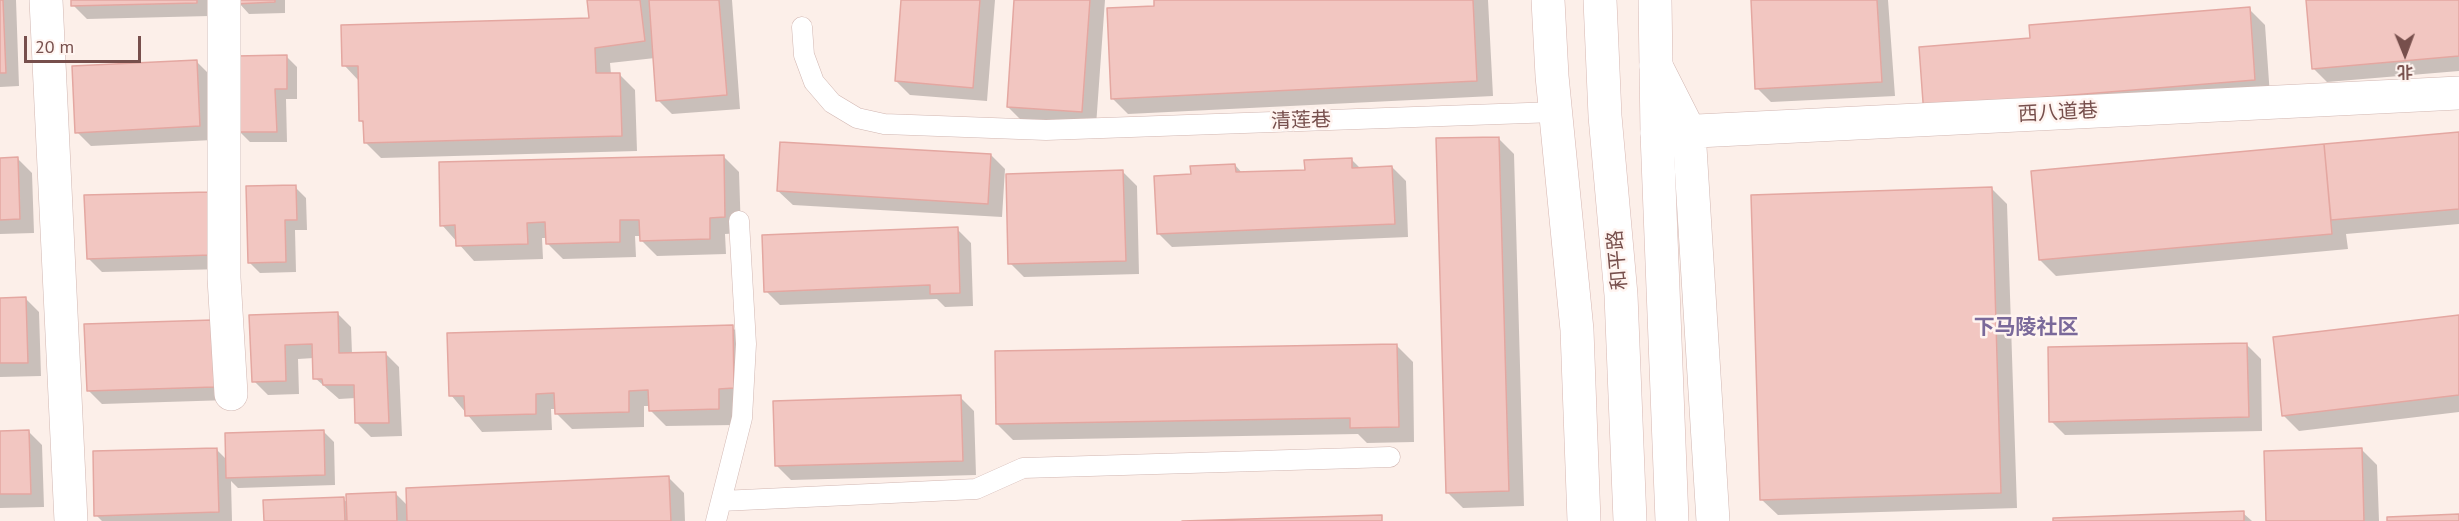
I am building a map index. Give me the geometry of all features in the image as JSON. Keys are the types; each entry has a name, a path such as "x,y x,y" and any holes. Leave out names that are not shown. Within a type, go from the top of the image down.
{"street":[{"path":"46,0 71,521"},
{"path":"224,0 224,278 231,394"},
{"path":"1548,0 1556,112 1577,330 1584,521"},
{"name":"和平路","path":"1600,0 1605,116 1622,295 1630,521"},
{"path":"1655,0 1657,133 1672,521"},
{"path":"1656,66 1689,131 1713,521"},
{"name":"西八道巷","path":"1657,133 2459,93"}],"lane":[{"name":"清莲巷","path":"802,27 804,55 814,81 832,103 857,118 884,124 1046,130 1556,112"},
{"path":"716,521 742,418 746,344 739,221"},
{"path":"721,501 976,489 1023,468 1389,457"}],"building":[{"path":"0,0 3,0 6,73 0,73"},
{"path":"71,0 197,0 197,3 71,6"},
{"path":"237,0 275,0 275,2 237,4"},
{"path":"587,0 640,0 645,41 595,48 596,73 620,73 622,136 364,143 363,121 359,121 358,66 342,66 341,25 589,18"},
{"path":"649,0 719,0 727,95 656,101"},
{"path":"901,0 980,0 973,88 895,81"},
{"path":"1014,0 1090,0 1082,112 1007,107"},
{"path":"1154,0 1473,0 1477,81 1111,99 1107,8 1154,6"},
{"path":"1751,0 1877,0 1882,82 1755,89"},
{"path":"2306,0 2459,0 2459,56 2312,69"},
{"path":"2250,7 2255,80 2036,98 1924,116 1919,47 2030,38 2029,25"},
{"path":"287,55 287,89 275,89 277,132 238,132 236,56"},
{"path":"197,60 200,126 75,133 72,66"},
{"path":"2459,132 2459,209 2331,220 2324,144"},
{"path":"1499,137 1509,491 1446,493 1436,138"},
{"path":"780,142 991,154 988,204 777,191"},
{"path":"2324,144 2332,234 2039,260 2031,171"},
{"path":"724,155 725,217 710,218 710,239 640,241 639,220 620,220 620,242 546,244 545,222 527,223 528,244 456,246 455,225 440,226 439,162"},
{"path":"18,157 20,219 0,220 0,158"},
{"path":"1352,158 1352,168 1392,166 1395,224 1157,234 1154,176 1191,174 1190,166 1235,164 1236,172 1305,170 1304,160"},
{"path":"1123,170 1126,261 1008,264 1006,174"},
{"path":"296,185 297,220 285,220 286,262 248,263 246,186"},
{"path":"1992,187 2001,493 1760,500 1751,195"},
{"path":"209,192 211,255 87,259 84,195"},
{"path":"958,227 960,293 930,294 930,285 764,292 762,235"},
{"path":"26,297 28,363 0,363 0,298"},
{"path":"338,312 339,353 386,352 389,423 355,423 354,385 323,385 322,379 313,379 312,344 285,345 286,381 252,382 249,315"},
{"path":"2459,315 2459,395 2282,416 2273,337"},
{"path":"213,320 215,387 87,391 84,324"},
{"path":"733,325 734,388 719,389 719,409 649,411 648,390 629,391 629,412 555,414 554,393 536,394 536,414 465,416 464,396 449,396 447,333"},
{"path":"2247,343 2249,417 2049,422 2048,347"},
{"path":"1397,344 1399,427 1350,428 1350,418 996,424 995,351"},
{"path":"961,395 963,461 775,466 773,401"},
{"path":"29,430 31,494 0,494 0,431"},
{"path":"324,430 325,475 226,478 225,433"},
{"path":"217,448 219,512 94,516 93,451"},
{"path":"2362,448 2364,521 2266,521 2264,451"},
{"path":"669,476 671,521 407,521 406,488"},
{"path":"396,492 397,521 347,521 346,494"},
{"path":"344,497 345,521 264,521 263,500"},
{"path":"2244,511 2244,521 2053,521 2053,518"},
{"path":"2459,514 2459,521 2387,521 2387,517"},
{"path":"1382,515 1382,521 1182,521"}],"district":[{"name":"下马陵社区","path":"2026,328"}]}
